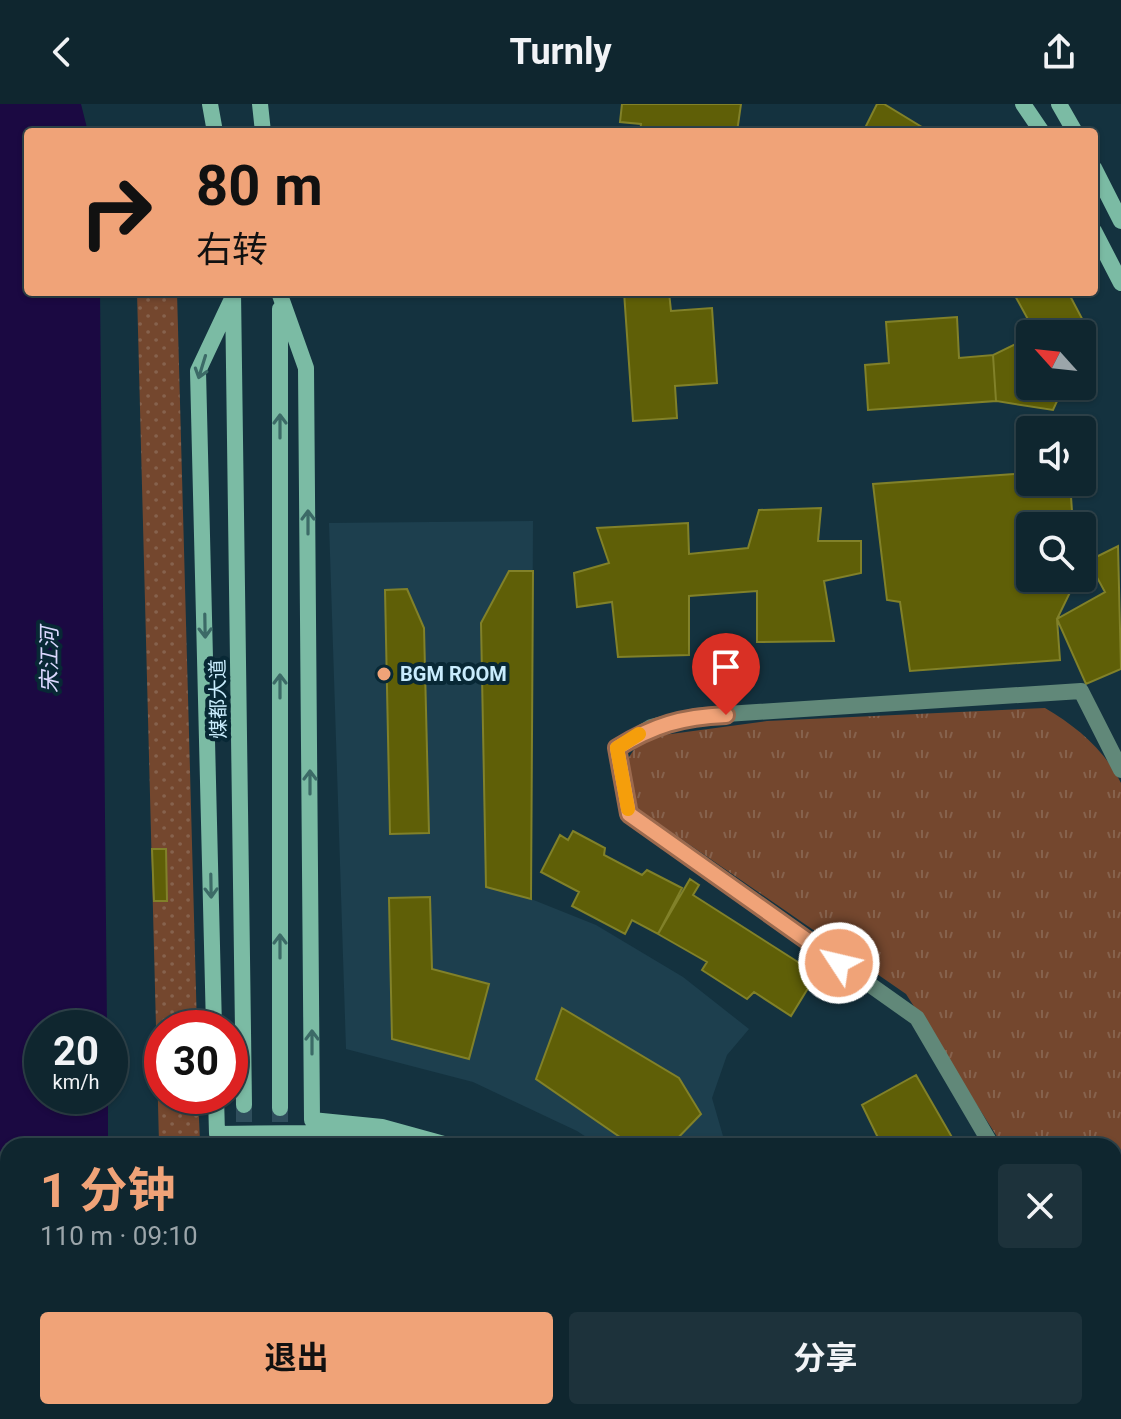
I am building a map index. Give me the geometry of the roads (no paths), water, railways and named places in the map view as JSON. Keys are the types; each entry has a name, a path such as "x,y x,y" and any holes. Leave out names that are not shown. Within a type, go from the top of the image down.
{"street":[{"path":"210,104 214,128"},
{"path":"260,104 263,128"},
{"path":"1023,104 1039,128"},
{"path":"1059,104 1073,128"},
{"path":"1098,176 1121,221"},
{"path":"1098,239 1121,283"},
{"path":"214,1010 198,371 232,296"},
{"name":"煤都大道","path":"233,296 243,1010"},
{"path":"280,296 280,1108"},
{"path":"281,296 306,368 312,1120 382,1127 422,1138"},
{"path":"987,1138 917,1018 629,814 617,748 651,727 696,716 1081,691 1121,770"},
{"path":"216,1114 217,1134 354,1135 371,1138"}],"water":[{"name":"宋江河","path":"0,104 81,104 87,128 24,128 24,296 100,296 107,1010 24,1010 24,1114 108,1114 108,1138 0,1138"}],"tunnel":[{"path":"280,1108 280,1138"},
{"path":"244,1114 244,1138"}],"place":[{"name":"BGM ROOM","path":"384,674"}]}
